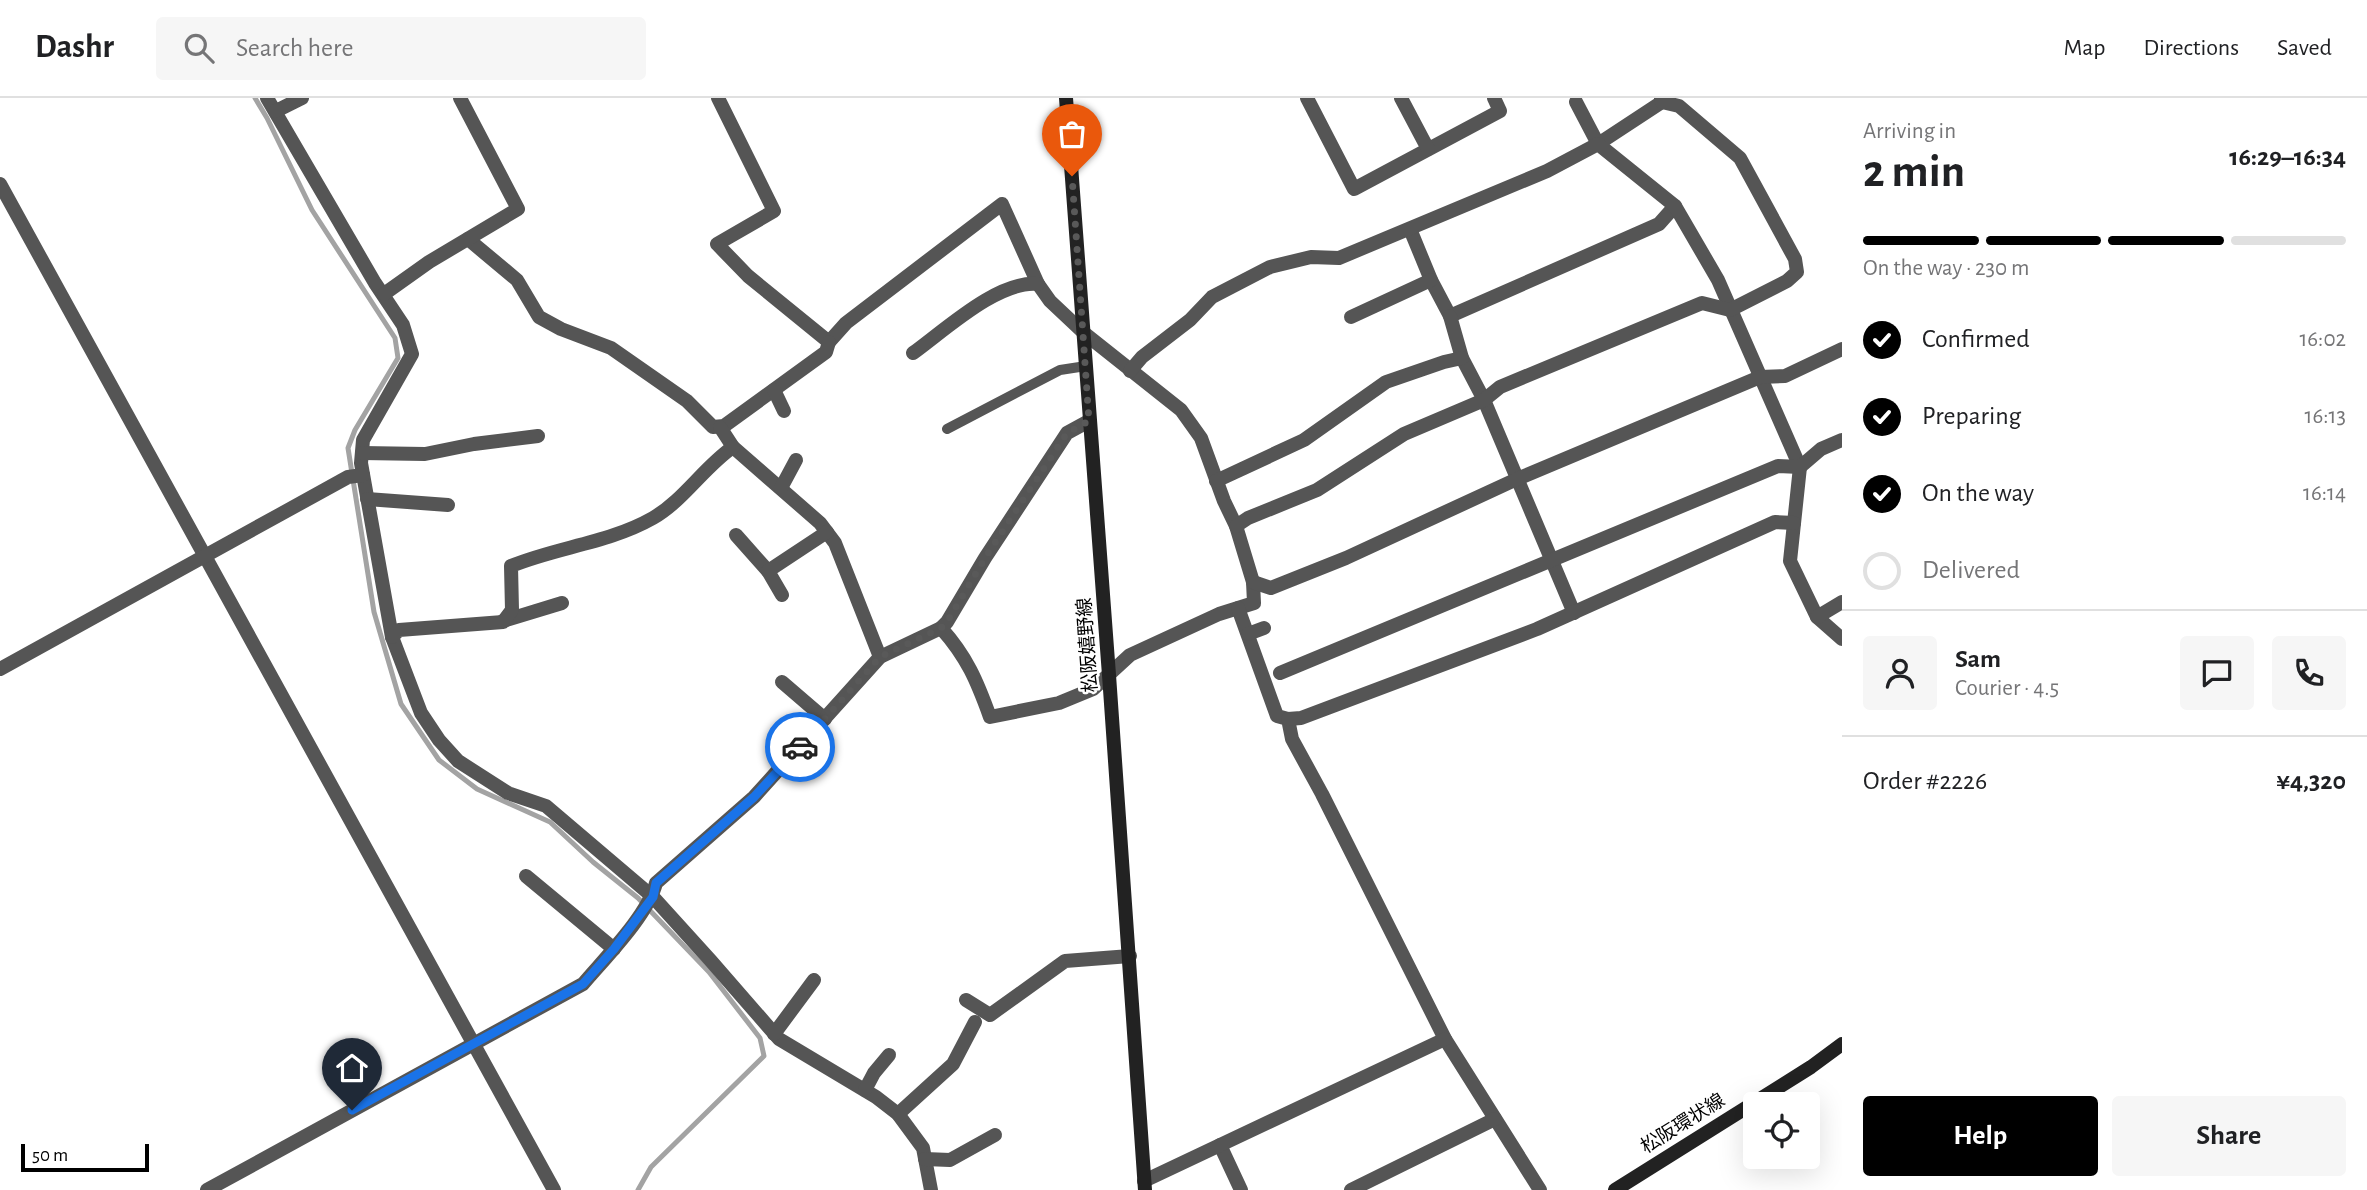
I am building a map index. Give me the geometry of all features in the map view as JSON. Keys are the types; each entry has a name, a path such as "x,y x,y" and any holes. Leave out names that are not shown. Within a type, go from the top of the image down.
{"main road":[{"name":"松阪嬉野線","path":"1066,98 1110,675 1144,1185"},
{"name":"松阪環状線","path":"1615,1190 1811,1067 1842,1044"}],"street":[{"path":"267,98 375,283 403,325 412,354 363,440 362,453 363,475 392,637 421,713 439,740 458,761 508,793 546,807 653,897 774,1034 865,1090 898,1114 923,1148 931,1190"},
{"path":"276,111 302,98"},
{"path":"384,294 429,262 519,209 460,98"},
{"path":"718,98 774,211 717,244 748,276 830,342"},
{"path":"1307,98 1354,189 1500,111 1494,98"},
{"path":"1401,98 1428,149"},
{"path":"1130,371 1142,356 1190,320 1212,297 1270,267 1311,257 1339,258 1547,171 1598,144 1662,100 1679,106 1740,158 1795,259 1797,272 1787,281 1730,310 1702,303 1500,387 1484,400 1404,434 1317,490 1248,518 1236,526"},
{"path":"1576,102 1598,144 1675,206 1718,280 1800,467 1790,561 1817,617 1842,639"},
{"path":"0,184 554,1190"},
{"path":"468,239 517,280 539,317 561,329 611,348 687,401 713,427 720,427 826,352 830,342 846,323 1002,204 1038,284 1050,301 1084,333 1181,410 1201,438 1236,526 1253,582 1254,603 1219,614 1130,655 1093,689 1059,703 990,717 961,650 941,628"},
{"path":"1450,316 1659,224 1675,206"},
{"path":"1410,229 1450,316 1462,358 1484,400 1574,612"},
{"path":"1351,317 1432,280"},
{"path":"913,353 992,297 1027,283 1038,284"},
{"path":"1253,582 1271,588 1346,558 1517,479 1760,377 1785,376 1842,349"},
{"path":"1216,481 1304,440 1386,382 1462,358"},
{"path":"774,390 784,411"},
{"path":"207,1190 583,984 614,949 653,897 656,883 754,797 880,657 941,628 1067,433 1089,421"},
{"path":"720,427 733,447 820,523 835,543 880,657"},
{"path":"362,453 425,454 474,444 538,436"},
{"path":"1280,673 1778,466 1800,467 1821,449 1842,440"},
{"path":"503,622 512,610 511,566 530,558 602,539 654,517 687,491 733,447"},
{"path":"780,488 796,460"},
{"path":"0,669 348,477 363,475"},
{"path":"367,499 448,505"},
{"path":"1238,608 1277,716 1301,718 1537,629 1775,522 1794,523"},
{"path":"768,571 827,532"},
{"path":"736,535 768,571 782,595"},
{"path":"1817,617 1842,602"},
{"path":"392,637 399,630 503,622 562,603"},
{"path":"1248,634 1264,628"},
{"path":"782,682 825,719"},
{"path":"1288,719 1292,739 1444,1039 1540,1190"},
{"path":"526,876 614,949"},
{"path":"966,1000 990,1014 1065,961 1130,956"},
{"path":"774,1034 814,980"},
{"path":"898,1114 953,1064 975,1022"},
{"path":"1144,1185 1220,1145 1444,1039"},
{"path":"865,1090 874,1073 889,1055"},
{"path":"1350,1190 1495,1119"},
{"path":"925,1159 950,1160 995,1135"},
{"path":"1220,1145 1241,1190"}],"lane":[{"path":"947,429 1060,370 1086,366"}],"waterway":[{"path":"255,98 312,210 395,338 398,358 355,430 348,448 374,612 401,704 439,760 477,789 550,822 593,862 638,898 709,972 760,1038 764,1056 651,1167 638,1190"}],"way so far":[{"path":"800,747 880,657 941,628 947,622 985,558 1067,433 1089,421 1072,176"}],"route":[{"path":"352,1110 583,984 614,949 653,897 656,883 754,797 800,747"}]}
